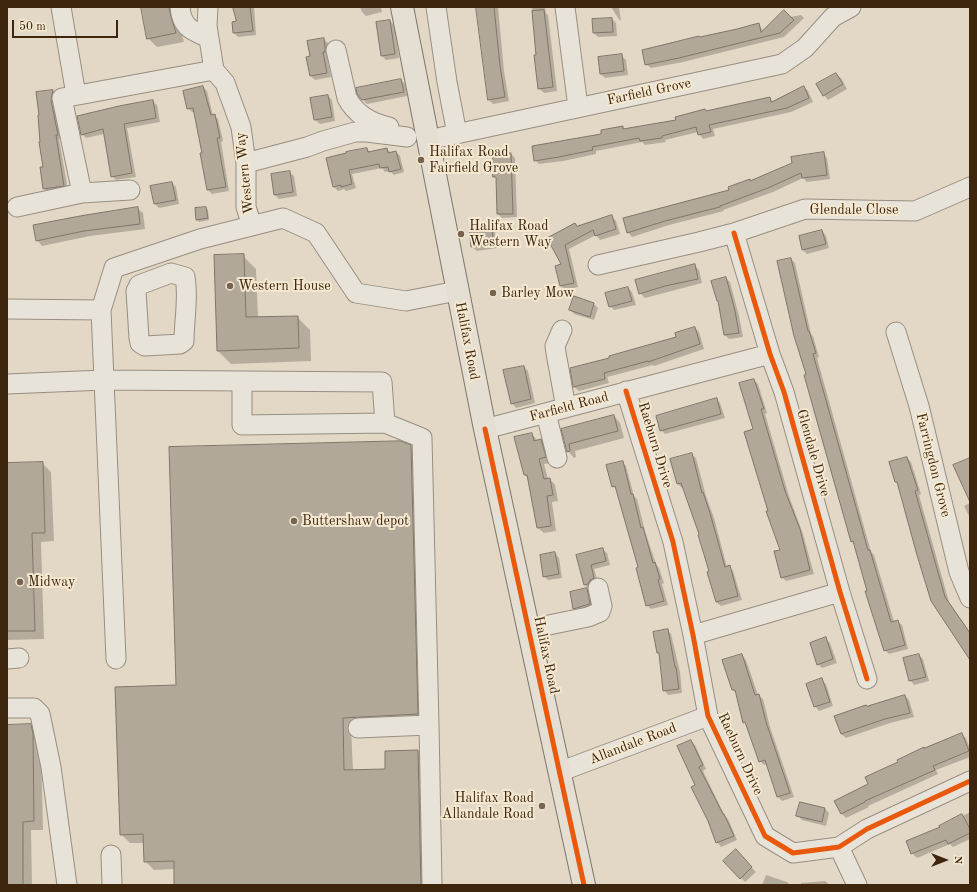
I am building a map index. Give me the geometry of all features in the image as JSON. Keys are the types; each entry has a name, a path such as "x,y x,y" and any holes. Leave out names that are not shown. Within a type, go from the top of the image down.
{"highway":[{"name":"Halifax Road","path":"402,7 420,134 457,291 485,429 584,885"}],"street":[{"path":"61,7 76,95"},
{"path":"180,7 181,17 189,29 209,38"},
{"name":"Western Way","path":"208,7 207,26 214,70 225,83 241,127 246,163 246,207 252,226"},
{"path":"436,7 447,82 457,134"},
{"path":"565,7 578,107"},
{"name":"Farfield Grove","path":"420,134 457,134 782,64 805,48 827,12 851,7"},
{"path":"336,50 348,98 351,105 359,114 373,123 389,127 402,128 420,134"},
{"path":"82,193 62,98 214,70"},
{"path":"246,163 307,147 355,132 420,134"},
{"name":"Glendale Close","path":"598,265 734,233 805,209 914,211 970,188"},
{"path":"17,207 82,193 130,190"},
{"name":"Western Way","path":"101,310 114,268 200,239 283,218 316,233 356,293 406,301 457,291"},
{"name":"Glendale Drive","path":"734,233 770,354 784,392 840,592 867,679"},
{"path":"171,249 172,273"},
{"path":"7,309 101,310 116,659"},
{"path":"562,330 555,346 566,408"},
{"name":"Farringdon Grove","path":"896,332 919,406 965,569 970,598"},
{"name":"Farfield Road","path":"485,429 770,354"},
{"path":"7,384 104,380 382,382 385,423"},
{"path":"242,381 242,425 385,423 422,438 432,885"},
{"name":"Raeburn Drive","path":"626,391 673,542 694,635 708,716 765,836 793,853 839,847 867,829 970,781"},
{"path":"546,413 558,458"},
{"path":"529,630 580,619 600,612 602,606 598,588"},
{"path":"694,635 840,592"},
{"path":"7,708 34,708 40,714 52,767 67,885"},
{"name":"Allandale Road","path":"559,772 708,716"},
{"path":"358,728 429,725"},
{"path":"839,847 857,885"},
{"path":"111,855 112,885"}],"building":[{"path":"141,7 169,7 176,33 147,39"},
{"path":"233,7 250,7 253,31 233,33 232,22 236,21"},
{"path":"476,7 494,7 500,66 505,97 488,100"},
{"path":"544,10 553,87 538,89 534,55 536,55 532,11"},
{"path":"784,10 794,20 780,33 645,65 642,50 759,23 761,32"},
{"path":"612,18 613,32 593,33 592,19"},
{"path":"390,20 395,54 381,56 376,22"},
{"path":"324,38 325,52 323,52 327,73 310,76 306,57 310,56 307,41"},
{"path":"622,54 624,71 600,74 598,57"},
{"path":"836,73 843,84 823,96 816,84"},
{"path":"401,79 404,92 362,100 357,94 356,88"},
{"path":"203,86 211,115 215,114 220,138 217,138 226,187 207,190 200,153 202,153 193,108 187,109 183,91"},
{"path":"804,86 809,98 787,108 709,125 711,132 698,135 696,127 662,136 662,138 640,141 639,138 592,147 593,150 534,161 532,146 601,134 601,130 623,126 623,129 676,120 675,117 705,109 706,111 770,97 771,102"},
{"path":"53,90 51,100 58,135 56,135 64,186 43,189 40,167 43,167 39,142 39,115 36,92"},
{"path":"328,95 332,117 314,120 310,98"},
{"path":"153,100 156,118 124,124 132,173 111,177 103,129 81,135 77,116"},
{"path":"367,148 368,152 387,148 388,153 396,151 401,169 389,172 388,167 380,168 379,164 349,170 352,184 341,187 341,185 333,187 326,158"},
{"path":"824,152 827,175 802,178 801,173 720,207 665,221 627,233 623,218 729,190 728,187 750,179 750,181 792,163 791,157"},
{"path":"493,153 511,153 513,214 497,214 496,177 493,177"},
{"path":"290,171 293,192 274,195 271,174"},
{"path":"172,182 176,200 154,204 150,186"},
{"path":"138,207 140,224 84,231 36,241 33,225"},
{"path":"206,207 208,218 196,220 195,208"},
{"path":"612,215 616,229 595,236 593,230 565,245 574,283 560,286 555,266 561,264 547,238 575,223 577,226"},
{"path":"491,225 494,244 471,247 469,228"},
{"path":"822,230 826,244 802,250 799,236"},
{"name":"Western House","path":"244,254 246,317 298,316 299,348 217,351 214,255"},
{"path":"791,258 808,331 816,353 813,354 868,550 870,550 891,622 898,620 905,645 884,651 865,591 867,591 853,541 851,542 804,375 806,374 794,336 777,261"},
{"path":"695,264 698,279 665,286 639,294 635,280"},
{"path":"726,277 739,333 724,335 718,301 711,281"},
{"path":"628,287 632,301 609,307 605,293"},
{"path":"574,296 594,303 590,317 569,310"},
{"path":"695,327 700,344 648,362 604,373 605,379 573,387 570,368 609,358 609,356 676,337 675,333"},
{"path":"524,366 531,399 511,404 503,370"},
{"path":"754,379 764,409 761,409 785,491 800,529 810,570 781,578 774,551 780,550 766,511 768,511 744,432 753,429 739,383"},
{"path":"717,398 721,414 660,431 656,416"},
{"path":"614,415 618,431 569,444 570,451 567,452 561,429"},
{"path":"532,433 534,441 541,439 546,457 539,459 544,479 550,478 553,495 547,496 551,526 537,528 527,475 524,475 514,437"},
{"path":"400,441 411,445 418,714 343,718 344,770 385,769 385,751 418,750 421,885 174,885 174,861 144,862 143,834 120,835 115,687 176,685 169,447"},
{"path":"692,453 702,493 703,492 710,513 725,567 730,565 738,596 716,602 707,572 709,571 698,535 699,534 681,483 677,484 670,459"},
{"path":"907,457 918,490 915,491 945,597 970,633 970,660 931,601 897,482 895,482 889,462"},
{"path":"970,458 970,502 953,465"},
{"path":"623,461 641,528 643,527 653,563 655,562 660,579 658,580 664,601 646,606 636,568 638,567 615,486 612,487 606,465"},
{"name":"Midway","path":"43,462 45,533 32,533 35,631 7,631 7,463"},
{"path":"603,548 606,561 591,565 594,578 590,580 588,584 584,585 576,555"},
{"path":"555,552 559,574 543,577 540,555"},
{"path":"587,588 590,604 573,609 570,592"},
{"path":"668,629 679,689 663,691 659,653 657,653 653,632"},
{"path":"826,637 833,659 817,665 810,643"},
{"path":"742,654 755,695 759,694 766,722 790,793 777,797 765,760 759,762 745,722 743,723 735,690 732,690 722,660"},
{"path":"919,654 926,677 909,681 903,658"},
{"path":"822,678 830,702 814,707 806,684"},
{"path":"905,695 910,713 885,719 841,734 834,716 866,705 867,706"},
{"path":"31,724 33,734 34,821 23,822 23,885 7,885 7,725"},
{"path":"962,733 969,751 933,766 935,770 865,801 841,814 834,801 868,784 865,777 898,762 897,760 924,747"},
{"path":"691,740 703,765 699,767 734,836 716,843 708,821 691,787 695,785 677,746"},
{"path":"800,802 825,808 822,822 796,816"},
{"path":"962,814 970,829 970,833 948,844 946,840 911,854 906,841 940,827 939,826"},
{"path":"736,849 752,867 740,879 723,861"}],"cycle path":[{"path":"734,233 770,354 784,392 840,592 867,679"},
{"path":"626,391 673,542 693,635 708,716 765,836 793,853 839,847 867,829 970,781"},
{"path":"485,429 584,885"}],"place":[{"name":"Halifax Road Fairfield Grove","path":"421,160"},
{"name":"Halifax Road Western Way","path":"461,234"},
{"name":"Western House","path":"230,286"},
{"name":"Barley Mow","path":"493,293"},
{"name":"Buttershaw depot","path":"294,521"},
{"name":"Midway","path":"20,582"},
{"name":"Halifax Road Allandale Road","path":"542,806"}]}
